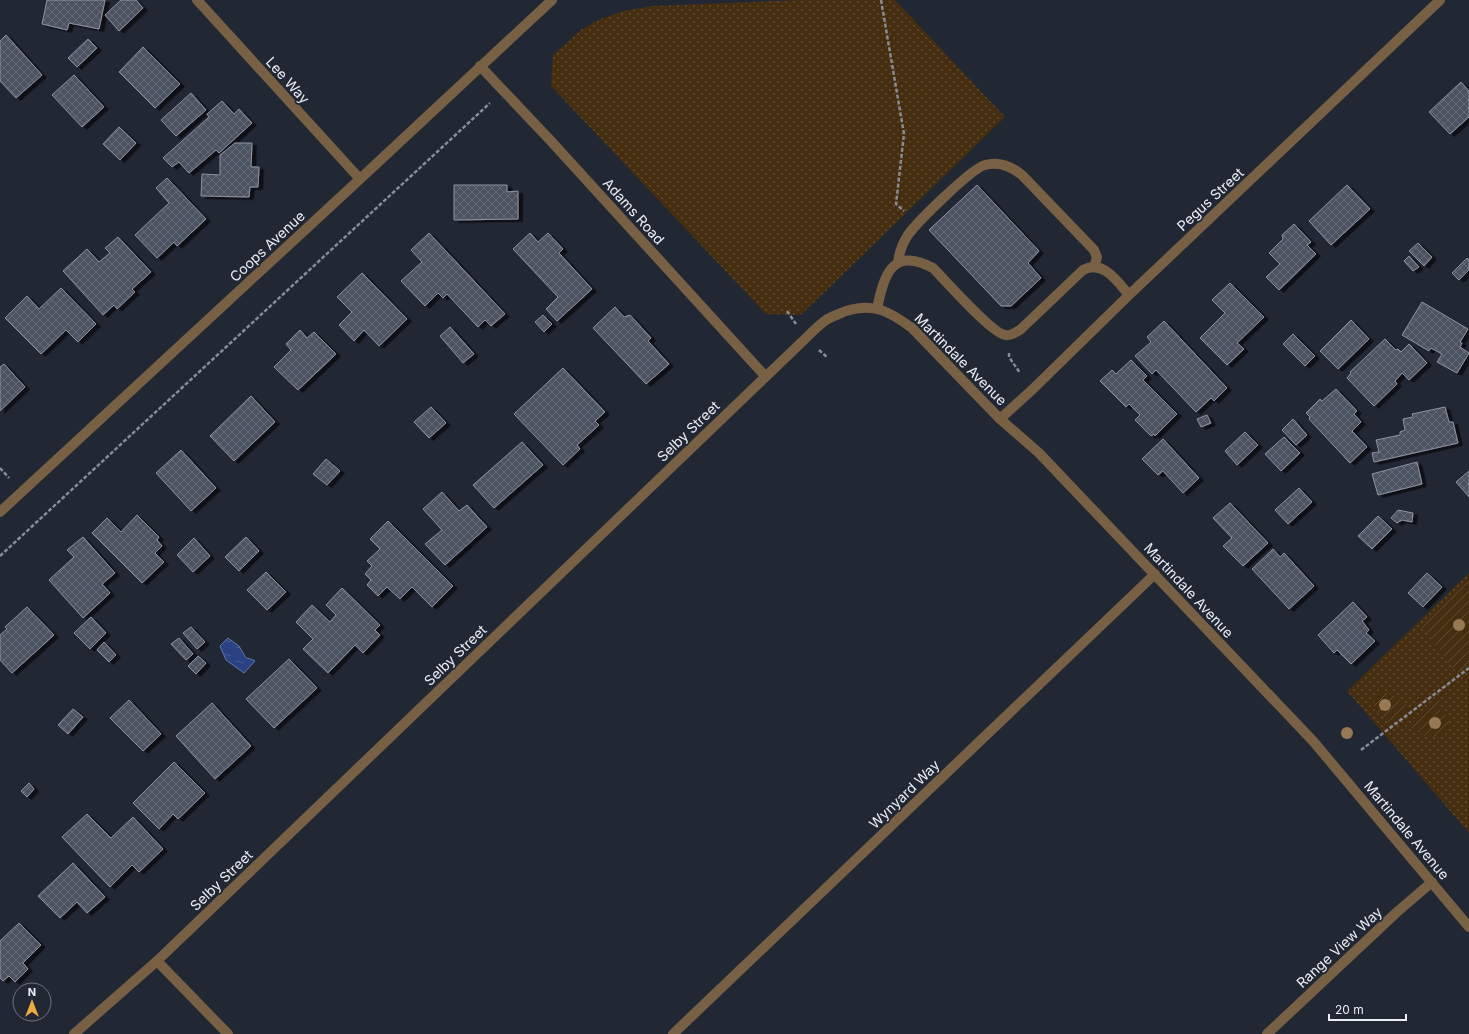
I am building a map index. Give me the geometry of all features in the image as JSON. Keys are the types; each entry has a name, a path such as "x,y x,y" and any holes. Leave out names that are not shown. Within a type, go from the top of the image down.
{"street":[{"name":"Lee Way","path":"197,0 360,179"},
{"name":"Coops Avenue","path":"0,512 552,0"},
{"name":"Pegus Street","path":"1000,418 1034,388 1129,295 1440,0"},
{"name":"Adams Road","path":"480,66 550,140 765,376"},
{"path":"898,263 902,245 911,231 923,218 974,171 984,165 1004,164 1013,168 1022,175 1094,250 1096,257 1094,267"},
{"path":"877,309 886,278 891,267 904,261 923,263 933,268 990,326 1000,334 1006,335 1020,330 1088,267 1102,268 1108,272 1129,295"},
{"name":"Selby Street","path":"74,1034 157,961 765,376 826,320 860,307"},
{"name":"Martindale Avenue","path":"860,307 877,309 899,318 915,331 1000,418 1039,454 1155,574 1312,741 1469,927"},
{"name":"Wynyard Way","path":"673,1034 1155,574"},
{"name":"Range View Way","path":"1267,1034 1397,912 1432,882"},
{"path":"157,961 228,1034"}],"path":[{"path":"881,0 904,134 896,204 906,213"},
{"path":"0,556 491,102"},
{"path":"787,311 797,326"},
{"path":"816,347 828,358"},
{"path":"1009,357 1020,373"},
{"path":"1361,750 1469,668"}],"shaded area":[{"path":"800,0 895,0 1005,117 801,315 766,314 551,86 553,55 581,30 600,19 624,11 653,6"},
{"path":"1469,573 1469,833 1347,691"},
{"path":"1469,579 1469,664 1457,673 1421,626"},
{"path":"1384,692 1392,695 1411,708 1392,724 1378,713 1374,705 1374,701 1377,696"},
{"path":"1440,700 1438,707 1449,719 1449,728 1442,736 1427,736 1408,725"}],"water":[{"path":"228,638 239,646 246,658 255,661 244,673 226,660 220,646"}],"building":[{"path":"47,0 105,0 99,29 69,23 67,30 42,24"},
{"path":"121,0 136,0 143,8 119,31 105,15"},
{"path":"6,35 42,75 16,98 0,81 0,41"},
{"path":"88,39 97,48 77,67 68,58"},
{"path":"143,47 180,84 155,108 119,72"},
{"path":"74,75 104,107 82,127 52,95"},
{"path":"1461,82 1469,91 1469,117 1450,134 1429,112"},
{"path":"191,93 206,110 176,136 161,120"},
{"path":"222,101 234,114 239,109 252,123 219,153 216,150 189,173 179,162 172,167 163,158 209,117 207,114"},
{"path":"119,127 136,143 120,160 103,144"},
{"path":"235,143 252,143 251,167 259,167 258,187 250,187 249,197 201,196 202,174 220,175 220,155"},
{"path":"167,178 206,219 177,246 174,242 157,258 135,235 169,203 156,188"},
{"path":"454,185 507,185 507,192 518,191 518,219 454,220"},
{"path":"977,185 1039,251 1028,263 1041,278 1011,306 1001,306 929,230"},
{"path":"1347,185 1370,209 1331,245 1309,221"},
{"path":"1294,224 1311,242 1307,245 1316,254 1279,290 1266,277 1280,264 1269,253 1283,239 1282,235"},
{"path":"429,233 505,314 491,326 485,320 478,327 447,294 443,298 438,293 425,306 401,281 422,262 411,250"},
{"path":"530,233 538,242 548,233 563,249 559,253 592,289 557,321 546,309 558,297 513,249"},
{"path":"118,237 151,272 132,289 135,292 117,309 114,305 103,315 63,271 87,249 99,262 110,253 105,248"},
{"path":"1418,243 1432,257 1424,266 1409,251"},
{"path":"1409,256 1419,267 1413,271 1404,261"},
{"path":"1467,258 1469,260 1469,270 1459,280 1452,273"},
{"path":"362,273 407,319 379,346 364,330 354,341 339,325 352,312 337,297"},
{"path":"1230,283 1264,317 1237,343 1244,349 1227,365 1200,338 1225,313 1212,300"},
{"path":"61,288 96,324 78,342 66,330 41,354 5,318 27,296 39,309"},
{"path":"1422,302 1468,329 1460,342 1462,343 1460,347 1469,353 1457,373 1437,362 1442,354 1431,348 1429,351 1402,335"},
{"path":"615,307 624,317 630,315 651,338 648,341 669,364 646,384 593,328"},
{"path":"543,315 552,324 544,332 535,322"},
{"path":"1351,320 1369,339 1338,369 1320,351"},
{"path":"1164,321 1227,388 1214,401 1211,398 1196,412 1156,370 1152,374 1135,356 1151,342 1147,337"},
{"path":"450,327 474,354 463,363 440,336"},
{"path":"300,330 307,338 314,332 336,354 298,390 274,367 291,350 286,344"},
{"path":"1293,334 1315,356 1305,366 1283,344"},
{"path":"1385,339 1396,350 1398,349 1401,352 1409,344 1427,363 1409,380 1402,373 1395,381 1397,384 1374,406 1347,378 1351,373 1350,372"},
{"path":"1131,360 1147,376 1143,380 1177,414 1155,436 1154,434 1151,436 1135,420 1140,415 1129,404 1126,407 1100,381 1112,370 1116,374"},
{"path":"4,364 25,387 0,411 0,367"},
{"path":"563,368 605,412 595,421 599,425 577,445 580,449 563,465 514,414"},
{"path":"1336,389 1357,411 1354,414 1361,422 1352,431 1367,447 1350,463 1309,419 1310,417 1306,413 1320,399 1322,401"},
{"path":"251,396 275,422 234,461 210,436"},
{"path":"431,407 446,423 429,438 414,422"},
{"path":"1445,407 1449,422 1453,422 1458,443 1374,462 1372,453 1379,452 1376,440 1400,435 1400,432 1405,430 1403,419 1413,417 1412,414"},
{"path":"1207,415 1211,423 1201,427 1197,419"},
{"path":"1293,419 1307,435 1296,445 1282,430"},
{"path":"1245,432 1258,445 1237,465 1225,451"},
{"path":"1284,437 1300,453 1281,471 1265,454"},
{"path":"1163,439 1199,478 1183,493 1163,471 1158,475 1142,459"},
{"path":"522,442 543,465 494,508 473,485"},
{"path":"181,450 216,488 191,511 156,473"},
{"path":"326,459 340,471 327,485 313,474"},
{"path":"1417,462 1422,484 1378,495 1372,474"},
{"path":"1469,471 1469,497 1456,482"},
{"path":"1299,488 1312,502 1288,524 1275,510"},
{"path":"442,492 459,511 467,505 487,527 445,565 425,544 442,530 423,509"},
{"path":"1230,503 1268,543 1243,566 1223,546 1232,538 1213,518"},
{"path":"1398,510 1413,513 1412,522 1402,520 1397,523 1391,518"},
{"path":"137,515 159,537 157,540 162,546 155,553 164,562 142,583 92,533 107,518 121,532"},
{"path":"1378,516 1392,529 1372,549 1358,536"},
{"path":"388,521 453,586 432,607 412,587 400,599 387,587 378,596 367,585 371,580 365,574 372,566 367,561 380,549 370,539"},
{"path":"83,537 115,573 102,584 110,593 83,618 49,580 74,557 67,550"},
{"path":"246,537 259,551 239,571 225,557"},
{"path":"194,538 210,556 193,572 177,555"},
{"path":"1273,549 1280,557 1284,553 1314,586 1289,609 1252,569"},
{"path":"266,572 286,592 267,610 247,590"},
{"path":"1427,573 1442,587 1423,607 1408,593"},
{"path":"342,588 380,625 375,630 380,635 363,653 355,645 328,673 303,649 313,639 296,622 312,605 330,622 336,615 326,605"},
{"path":"1353,602 1367,617 1362,621 1369,630 1366,633 1375,641 1351,664 1337,650 1334,653 1318,635"},
{"path":"27,607 54,635 12,673 0,660 0,635 7,629 5,627"},
{"path":"91,617 106,633 90,649 74,633"},
{"path":"191,627 205,642 197,649 183,633"},
{"path":"179,638 193,654 186,660 171,644"},
{"path":"104,642 116,655 109,662 97,650"},
{"path":"198,656 206,663 196,674 188,666"},
{"path":"289,659 317,688 274,728 246,699"},
{"path":"129,700 161,734 143,751 110,718"},
{"path":"212,703 251,746 215,779 176,736"},
{"path":"73,709 83,717 68,734 58,725"},
{"path":"174,762 205,793 178,819 173,814 159,829 133,803"},
{"path":"29,783 34,789 27,797 21,791"},
{"path":"87,814 111,838 133,817 163,849 139,872 132,865 110,887 62,837"},
{"path":"73,863 105,897 87,913 77,902 60,918 38,896"},
{"path":"19,923 41,945 23,963 28,969 15,982 9,976 3,981 0,978 0,941"}]}
